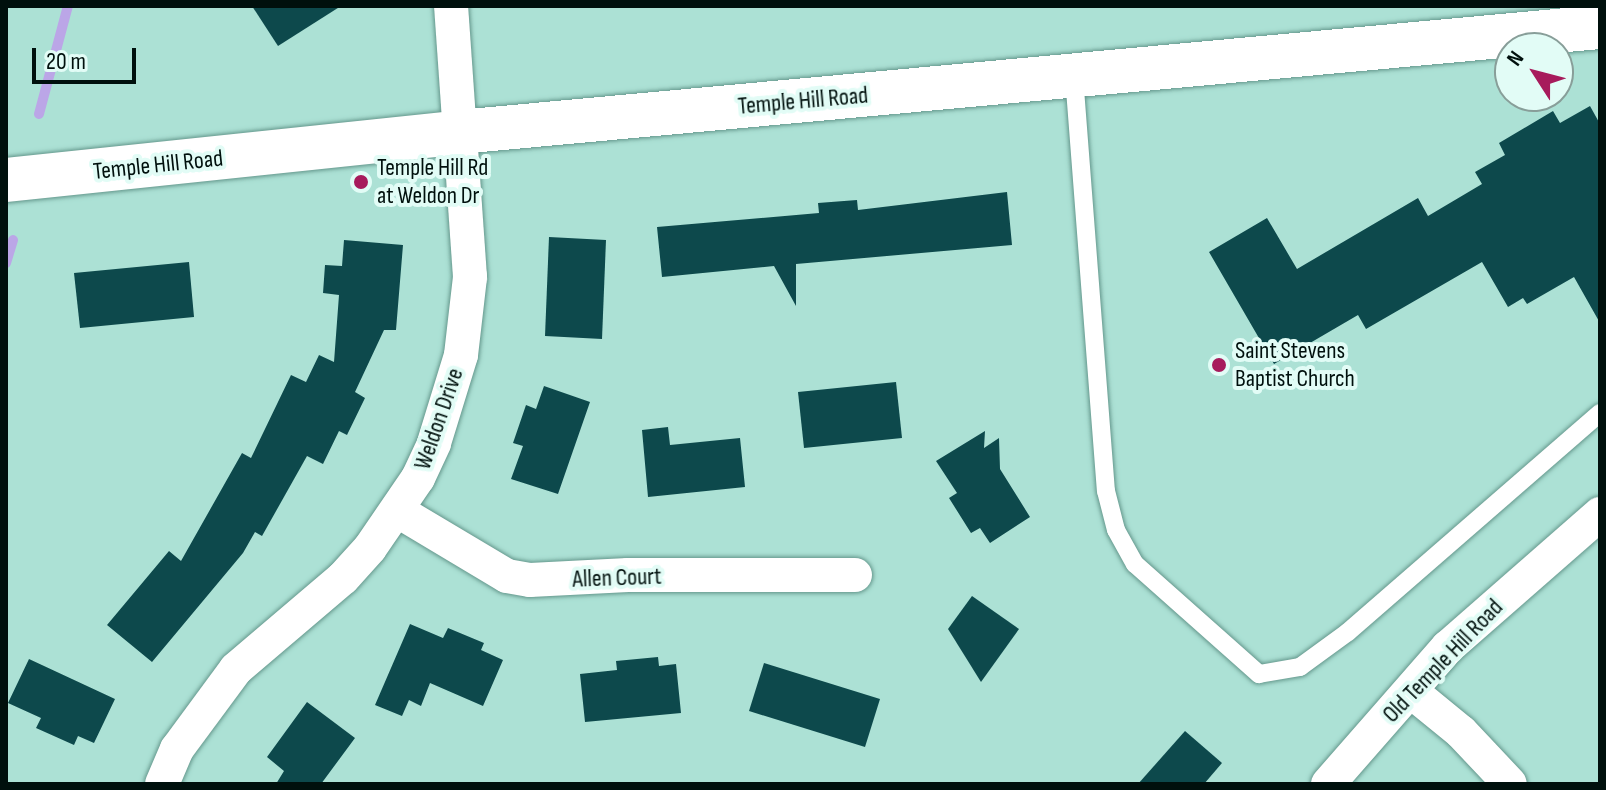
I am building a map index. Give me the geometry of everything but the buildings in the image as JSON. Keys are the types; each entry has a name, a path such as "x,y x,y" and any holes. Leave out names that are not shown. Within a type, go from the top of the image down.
{"main road":[{"name":"Temple Hill Road","path":"6,180 459,132 1600,27"}],"street":[{"name":"Weldon Drive","path":"162,784 177,749 236,669 343,578 398,511 434,443 461,355 470,277 451,6"},
{"name":"Allen Court","path":"398,511 507,576 530,580 628,575 855,575"},
{"name":"Old Temple Hill Road","path":"1328,784 1412,692 1448,647 1600,514"},
{"path":"1412,692 1461,732 1510,784"}],"lane":[{"path":"1074,76 1106,491 1116,530 1135,564 1259,674 1300,667 1348,632 1600,413"}],"waterway":[{"path":"39,114 68,6"},
{"path":"6,263 13,240"}],"place":[{"name":"Temple Hill Rd at Weldon Dr","path":"361,182"},
{"name":"Saint Stevens Baptist Church","path":"1219,365"}]}
